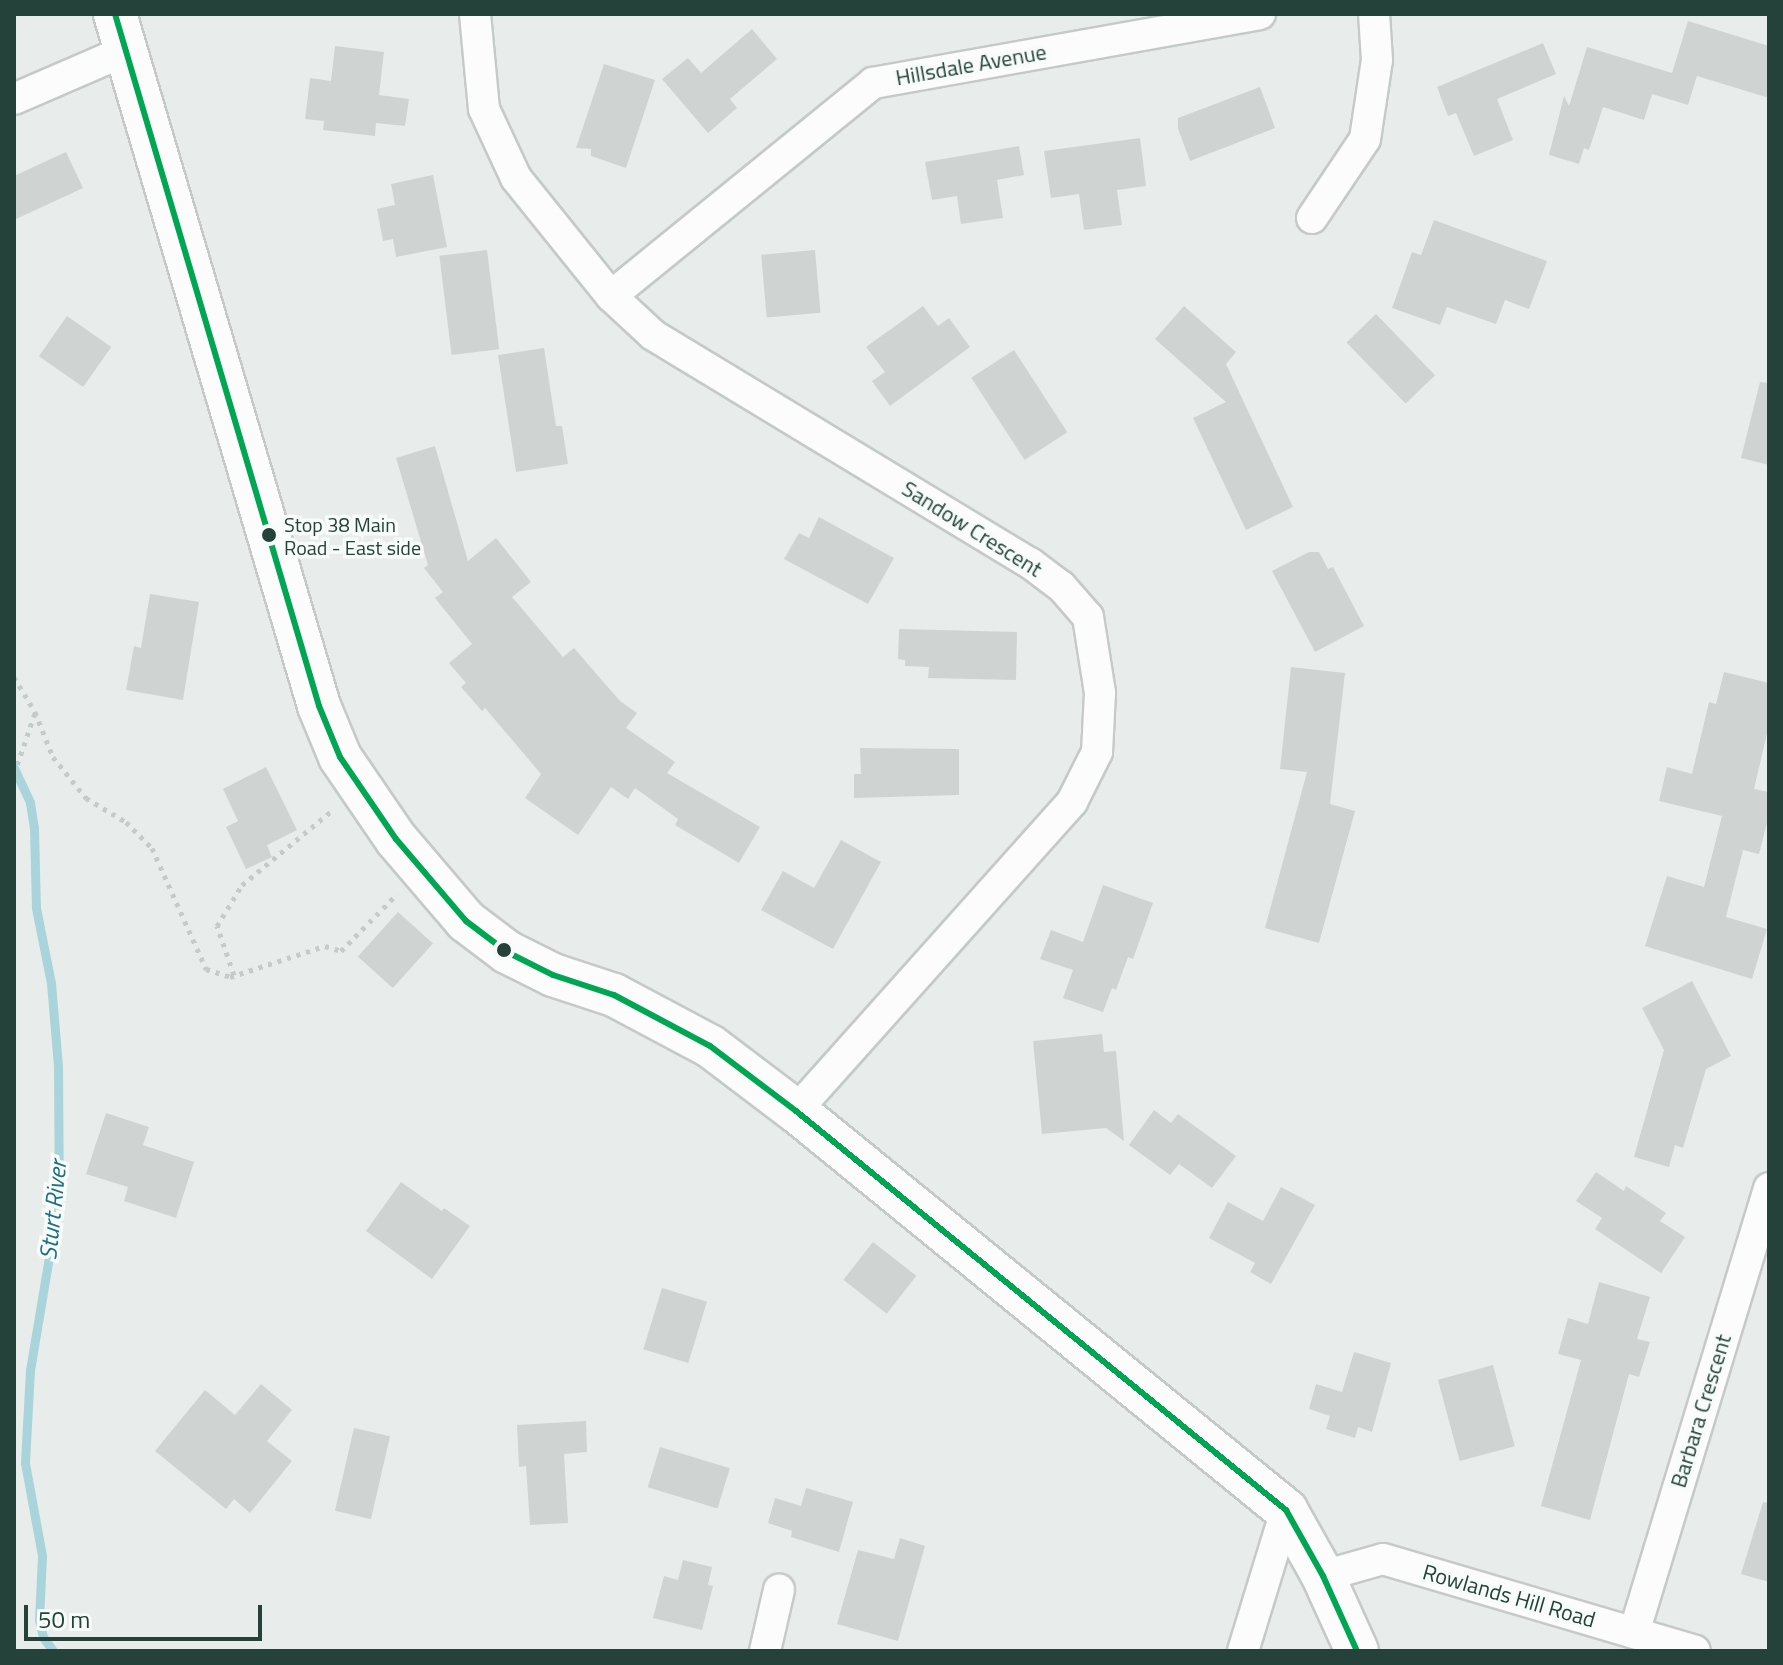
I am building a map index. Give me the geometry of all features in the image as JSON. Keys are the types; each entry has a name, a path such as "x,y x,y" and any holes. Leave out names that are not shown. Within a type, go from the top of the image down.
{"main road":[{"path":"120,32 319,706 340,757 396,839 466,921 507,952 553,975 614,995 663,1018 710,1046 796,1111 1286,1510 1323,1576 1357,1651"}],"street":[{"name":"Sandow Crescent","path":"475,14 484,109 516,178 611,296 653,335 1030,563 1061,586 1088,617 1100,693 1097,752 1072,802 796,1111"},
{"name":"Hillsdale Avenue","path":"611,296 873,83 1260,14"},
{"path":"1312,218 1365,139 1377,60 1374,14"},
{"path":"14,99 120,32"},
{"name":"Barbara Crescent","path":"1634,1633 1769,1188"},
{"path":"1243,1651 1286,1510"},
{"name":"Rowlands Hill Road","path":"1323,1576 1383,1559 1695,1651"},
{"path":"765,1651 779,1590"}],"path":[{"path":"14,677 35,712 53,757 86,798 126,822 152,848 206,969 230,977 325,946 341,951 394,897"},
{"path":"14,774 35,712"},
{"path":"234,975 217,926 242,885 360,788"}],"building":[{"path":"1688,21 1769,46 1769,98 1697,76 1688,105 1652,94 1644,120 1603,107 1589,150 1584,148 1579,164 1549,155 1564,96 1569,106 1587,47 1672,73"},
{"path":"752,29 777,59 730,99 737,108 708,133 662,79 688,58 701,73"},
{"path":"1543,43 1556,74 1497,99 1513,140 1474,156 1456,113 1448,116 1437,87"},
{"path":"335,46 384,52 379,95 409,99 405,126 376,123 375,136 323,130 324,121 305,119 310,78 331,81"},
{"path":"604,64 655,80 626,168 591,156 591,149 576,148"},
{"path":"1260,87 1275,128 1190,161 1178,129 1178,118"},
{"path":"1140,138 1146,186 1117,190 1122,225 1084,230 1079,194 1051,198 1044,151"},
{"path":"1019,146 1024,175 997,180 1003,218 961,224 957,196 932,200 925,162"},
{"path":"66,152 83,188 14,220 14,176"},
{"path":"433,175 447,247 396,257 393,239 383,241 377,209 395,205 391,184"},
{"path":"1434,220 1547,261 1529,309 1505,300 1496,324 1447,307 1440,325 1392,308 1412,252 1421,255"},
{"path":"487,250 499,349 452,355 439,256"},
{"path":"815,250 820,313 767,317 761,255"},
{"path":"923,306 938,326 949,318 970,347 890,406 872,381 885,372 866,347"},
{"path":"1184,306 1236,352 1226,364 1293,507 1246,530 1193,418 1226,402 1155,339"},
{"path":"1376,314 1435,375 1406,404 1347,342"},
{"path":"67,316 111,347 83,387 39,356"},
{"path":"544,348 556,426 562,426 568,464 516,472 498,355"},
{"path":"1014,350 1067,432 1025,460 971,378"},
{"path":"1760,382 1769,383 1769,465 1741,458"},
{"path":"435,446 468,561 496,538 531,582 512,597 563,657 574,648 620,701 637,713 626,728 675,762 667,773 760,827 739,863 675,825 678,819 635,788 628,799 611,787 578,835 525,798 541,774 485,708 482,711 461,687 466,683 449,663 472,644 435,598 443,592 424,568 428,565 396,458"},
{"path":"819,517 894,558 868,604 784,559 799,533 809,538"},
{"path":"1309,552 1319,552 1328,569 1333,567 1364,626 1315,652 1272,571"},
{"path":"150,594 199,602 183,700 126,690 134,646 141,648"},
{"path":"899,629 1017,632 1016,680 928,678 929,667 905,666 905,660 898,659"},
{"path":"1291,667 1345,673 1330,804 1355,811 1319,943 1265,928 1307,772 1280,769"},
{"path":"1724,672 1769,683 1769,725 1754,789 1769,792 1769,815 1759,854 1743,850 1726,917 1767,929 1752,979 1645,946 1667,876 1704,887 1722,816 1659,801 1667,767 1692,774 1709,702 1716,704"},
{"path":"860,748 959,749 959,795 854,798 854,774 861,774"},
{"path":"266,767 297,830 267,845 272,857 246,869 226,827 238,821 223,789"},
{"path":"841,840 881,862 833,949 761,910 783,871 814,888"},
{"path":"1103,885 1153,903 1133,959 1128,957 1116,990 1112,988 1103,1012 1063,998 1073,970 1040,959 1051,930 1083,942"},
{"path":"398,912 433,943 393,988 358,957"},
{"path":"1692,981 1731,1056 1706,1069 1683,1148 1675,1145 1669,1167 1634,1157 1664,1050 1642,1008"},
{"path":"1102,1034 1104,1052 1116,1051 1124,1141 1106,1128 1042,1134 1033,1041"},
{"path":"1154,1110 1171,1123 1178,1114 1236,1156 1212,1188 1179,1164 1170,1175 1129,1145"},
{"path":"106,1113 149,1127 143,1145 194,1162 176,1218 124,1201 128,1187 86,1174"},
{"path":"1596,1172 1624,1191 1626,1186 1666,1213 1660,1221 1685,1237 1661,1273 1595,1229 1602,1218 1576,1201"},
{"path":"401,1182 442,1211 444,1208 470,1226 432,1279 366,1231"},
{"path":"1281,1187 1315,1205 1271,1284 1250,1272 1255,1263 1209,1238 1228,1202 1263,1221"},
{"path":"873,1242 916,1276 887,1314 843,1280"},
{"path":"1599,1282 1650,1297 1637,1339 1650,1342 1639,1377 1629,1374 1590,1520 1541,1506 1581,1360 1558,1354 1568,1318 1588,1324"},
{"path":"662,1288 707,1302 688,1363 643,1349"},
{"path":"1354,1352 1391,1363 1372,1432 1358,1427 1355,1438 1326,1429 1330,1416 1309,1409 1316,1384 1342,1392"},
{"path":"1493,1365 1515,1446 1460,1461 1438,1380"},
{"path":"261,1384 292,1410 267,1441 292,1461 250,1513 234,1499 226,1509 155,1451 205,1390 235,1415"},
{"path":"586,1421 587,1452 564,1454 568,1523 530,1525 526,1466 519,1467 517,1425"},
{"path":"354,1428 390,1436 371,1519 335,1511"},
{"path":"660,1447 730,1468 718,1509 648,1487"},
{"path":"806,1488 853,1502 839,1552 791,1537 792,1531 768,1523 775,1498 801,1506"},
{"path":"1763,1502 1769,1503 1769,1582 1741,1574"},
{"path":"900,1538 925,1546 898,1641 837,1624 858,1550 894,1559"},
{"path":"683,1560 712,1567 708,1585 713,1586 702,1630 653,1618 664,1576 678,1580"}],"waterway":[{"name":"Sturt River","path":"14,768 30,803 34,828 36,908 51,983 58,1067 59,1197 30,1370 25,1463 42,1556 39,1620 43,1637 53,1651"}],"transit line":[{"name":"38","path":"115,14 319,706 340,757 396,839 466,921 507,952 553,975 614,995 710,1046 796,1111 1286,1510 1323,1576 1357,1651"}],"place":[{"name":"Stop 38 Main Road - East side","path":"269,535"}]}
